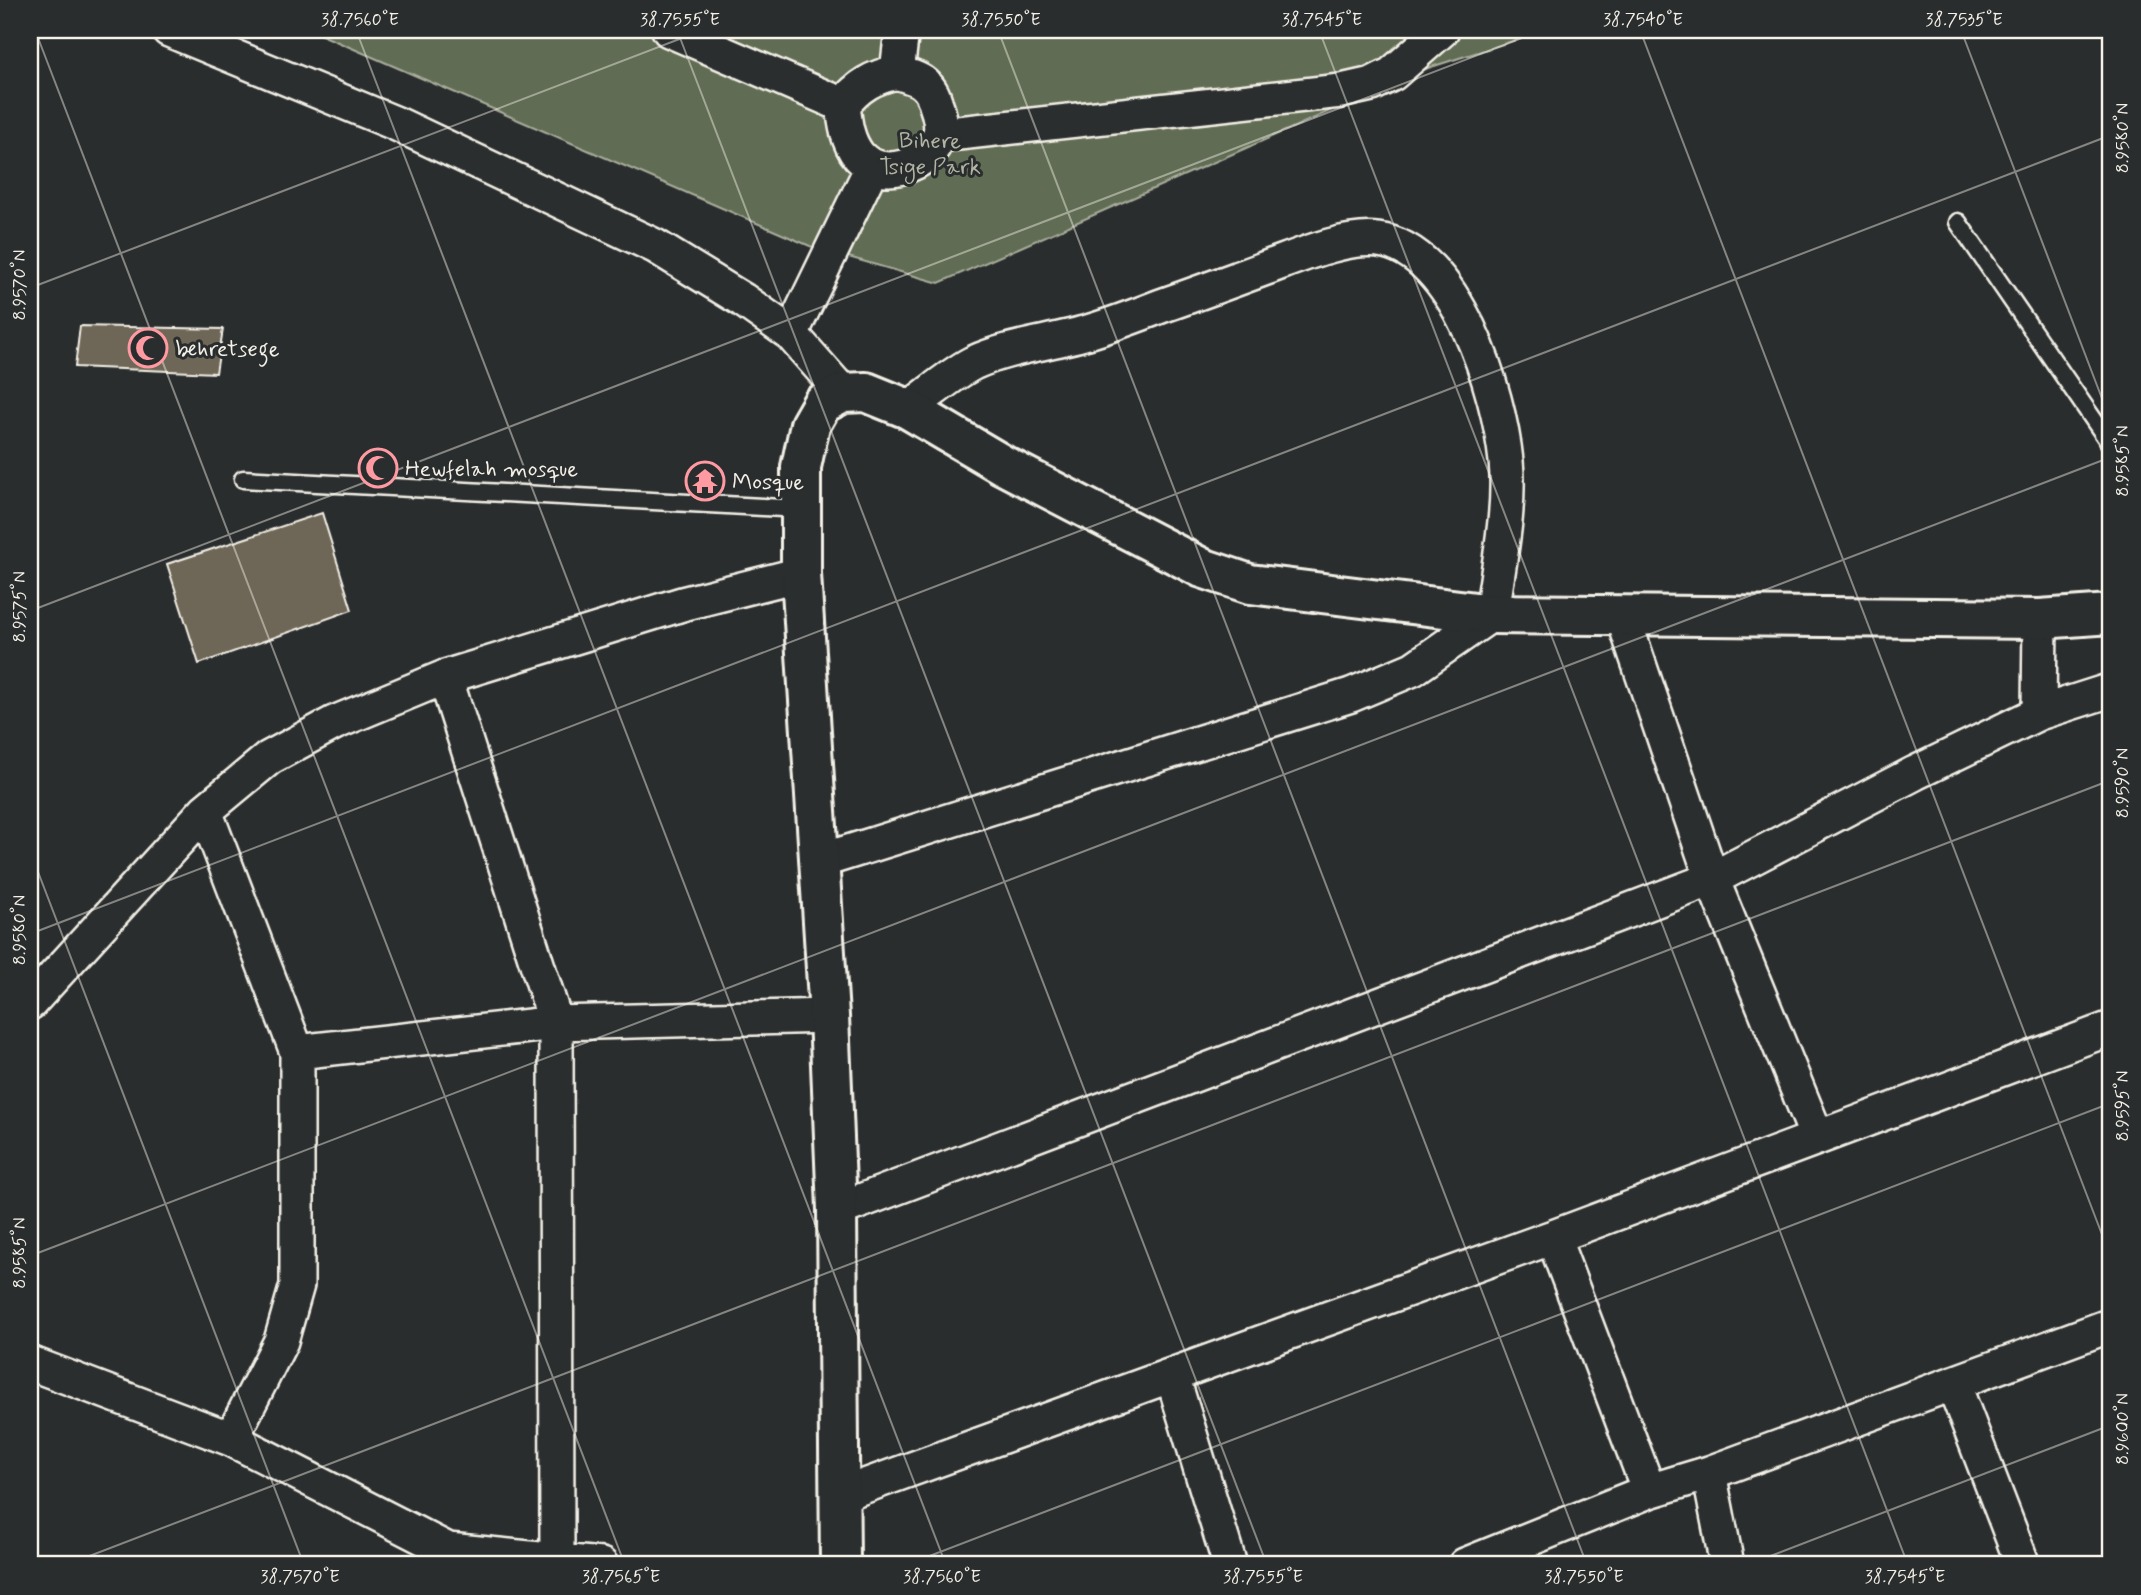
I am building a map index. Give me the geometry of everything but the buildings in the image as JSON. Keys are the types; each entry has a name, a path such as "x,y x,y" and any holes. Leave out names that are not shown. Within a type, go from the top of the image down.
{"main road":[{"path":"840,1565 837,1210 829,1016 801,573 801,467 810,425 821,404 843,393 866,392 908,409 1003,465 1202,568 1250,584 1492,614 2040,619 2111,614"}],"street":[{"path":"169,30 397,124 655,246 743,300 791,334 843,393"},
{"path":"670,30 843,105"},
{"path":"897,72 902,30"},
{"path":"940,135 1341,91 1372,84 1392,74 1442,30"},
{"path":"897,72 922,82 933,95 939,114 940,135 929,153 912,164 894,169 872,167 859,155 849,139 843,105 865,82 880,75 897,72"},
{"path":"791,334 872,167"},
{"path":"820,861 1351,695 1413,669 1492,614 1507,498 1506,461 1487,371 1472,335 1446,290 1425,262 1402,246 1376,240 1347,243 1306,254 1091,331 1001,353 972,364 908,409"},
{"path":"30,1003 205,811 269,758 334,723 445,677 682,604 801,573"},
{"path":"1622,614 1713,880 1817,1137"},
{"path":"2039,713 2040,619"},
{"path":"445,677 556,1023 557,1563"},
{"path":"837,1210 1713,880 1915,773 2039,713 2111,690"},
{"path":"205,811 297,1052 297,1285 281,1340 231,1439"},
{"path":"297,1052 556,1023 829,1016"},
{"path":"840,1495 1553,1237 2111,1028"},
{"path":"1553,1237 1649,1491"},
{"path":"1465,1565 1649,1491 1709,1473 2111,1325"},
{"path":"30,1363 231,1439 445,1558 601,1565"},
{"path":"1172,1375 1230,1565"},
{"path":"1953,1383 2023,1565"},
{"path":"1709,1473 1727,1565"}],"lane":[{"path":"1958,222 2111,445"},
{"path":"243,479 801,509"}],"green space":[{"name":"Bihere Tsige Park","path":"310,30 1547,30 1428,68 939,283 810,246"}],"place":[{"name":"behretsege","path":"148,348"},
{"name":"Hewfelah mosque","path":"378,468"},
{"name":"Mosque","path":"705,481"}]}
